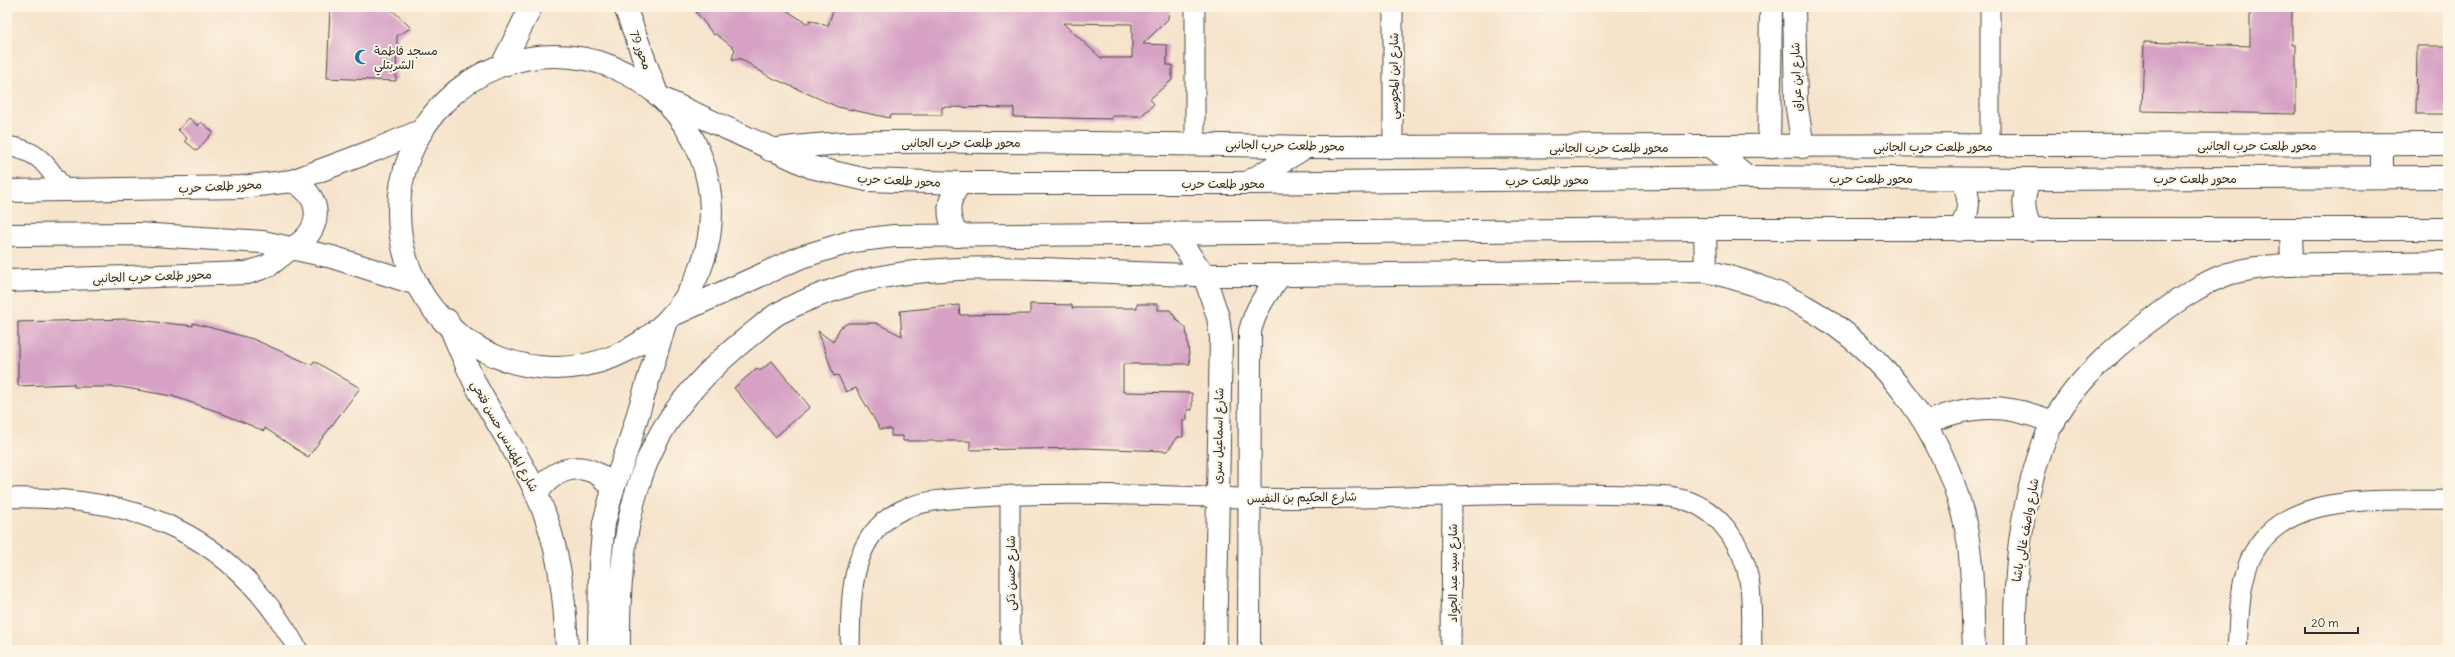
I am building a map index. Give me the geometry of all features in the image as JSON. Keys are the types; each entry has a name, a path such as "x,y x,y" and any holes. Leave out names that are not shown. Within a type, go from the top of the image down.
{"main road":[{"path":"502,65 531,7"},
{"name":"محور 79","path":"625,7 660,96"},
{"name":"شارع ابن عراق","path":"1769,147 1771,7"},
{"name":"شارع ابن عراق","path":"1794,7 1796,102 1802,147"},
{"path":"598,650 601,555 604,523 613,489 669,320 695,282 708,245 711,205 704,166 688,130 660,96 630,75 600,62 567,56 534,57 502,65 464,85 447,99 423,130 408,159 401,190 400,222 405,254 417,284 433,310 447,320 477,348 514,364 555,369 595,364 632,348 669,320 801,257 853,241 894,236 1704,229 2448,229"},
{"name":"محور طلعت حرب","path":"660,96 770,150 811,167 867,180 961,183 1246,183 1748,177 2029,179 2448,176"},
{"name":"محور طلعت حرب","path":"7,191 241,187 292,180 376,150 423,130"},
{"name":"محور طلعت حرب الجانبى","path":"770,150 818,143 871,142 1195,143 1306,147 1802,147 2448,144"},
{"path":"2382,145 2382,177"},
{"path":"1246,183 1306,147"},
{"path":"1711,147 1748,177"},
{"path":"1959,230 1968,210 1967,189 1962,179"},
{"path":"2029,179 2023,205 2025,216 2031,230"},
{"name":"محور طلعت حرب الجانبى","path":"7,281 247,273 268,266 290,249 301,244 308,236 316,215 314,204 309,194 302,186 292,180"},
{"path":"958,236 948,215 949,203 953,192 961,183"},
{"path":"1704,229 1706,271"},
{"path":"2292,230 2292,264 2448,262"},
{"name":"شارع اسماعيل سرى","path":"1174,233 1204,276 1218,317 1220,338 1215,650"},
{"path":"7,235 184,236 263,242 332,257 417,284"},
{"name":"شارع واصف غالى باشا","path":"2015,650 2014,591 2021,537 2031,485 2047,436 2078,386 2136,331 2176,302 2227,275 2258,268 2292,264"},
{"path":"619,650 619,622 627,529 640,481 656,441 689,393 731,351 777,314 860,282 904,274 973,269 1204,276 1706,271 1741,280 1770,290 1808,308 1830,323 1862,349 1894,379 1926,423 1940,449 1957,491 1966,525 1970,563 1974,650"},
{"path":"1249,650 1251,498 1250,330 1254,312 1264,295 1281,275"},
{"name":"شارع المهندس حسن فتحي","path":"447,320 477,387 537,493 551,535 561,577 567,650"},
{"path":"1926,423 1946,414 1968,409 1990,407 2033,414 2054,423"},
{"path":"537,493 546,480 562,471 581,469 599,475 613,489"}],"street":[{"path":"1195,7 1195,143"},
{"name":"شارع ابن المجوسي","path":"1393,7 1393,146"},
{"path":"1990,7 1990,146"},
{"path":"7,146 36,154 47,165 64,190"},
{"name":"شارع الحكيم بن النفيس","path":"850,650 855,567 863,546 880,525 902,510 939,500 1010,495 1217,496 1251,498 1452,495 1654,496 1691,502 1709,512 1728,531 1742,554 1750,580 1752,650"},
{"name":"شارع حسن ذكى","path":"1010,495 1010,650"},
{"name":"شارع سيد عبد الجواد","path":"1452,495 1452,650"},
{"path":"7,498 49,497 98,503 185,532 221,555 247,579 277,616 298,650"},
{"path":"2237,650 2244,586 2250,560 2261,542 2277,527 2296,514 2338,503 2448,500"}],"building":[{"name":"مسجد فاطمة الشربتلي","path":"330,7 389,7 411,28 397,36 396,81 327,78"},
{"path":"692,7 781,7 808,24 810,20 828,26 834,7 1169,7 1168,19 1143,44 1167,45 1167,65 1172,65 1172,80 1150,99 1154,104 1141,116 1112,116 1112,119 1014,117 1014,108 942,107 942,115 890,115 890,118 838,107 768,76 741,59 732,59 735,49 716,34 714,35","holes":["1063,23 1132,24 1132,58 1101,58"]},
{"path":"2250,7 2292,7 2292,45 2296,45 2296,114 2142,111 2144,42 2250,46"},
{"path":"2417,46 2448,46 2448,114 2416,114"},
{"path":"189,118 198,126 201,122 213,132 197,151 185,141 187,138 178,130"},
{"path":"1030,304 1072,305 1072,308 1137,308 1137,304 1158,304 1158,310 1170,310 1177,320 1186,328 1190,364 1123,364 1123,392 1192,393 1192,410 1187,410 1187,420 1183,420 1183,437 1178,437 1167,451 1083,448 970,450 970,441 903,441 903,436 891,436 891,429 880,429 856,388 846,392 838,375 834,376 818,331 833,342 840,328 848,323 876,323 902,336 900,311 959,305 960,315 1030,314"},
{"path":"128,319 193,326 193,323 253,339 312,365 314,361 360,388 308,457 265,428 264,431 216,411 172,396 120,387 74,387 74,384 18,386 18,322"},
{"path":"772,361 810,407 775,437 734,388 757,368 760,371"}],"place":[{"name":"مسجد فاطمة الشربتلي","path":"362,57"}]}
